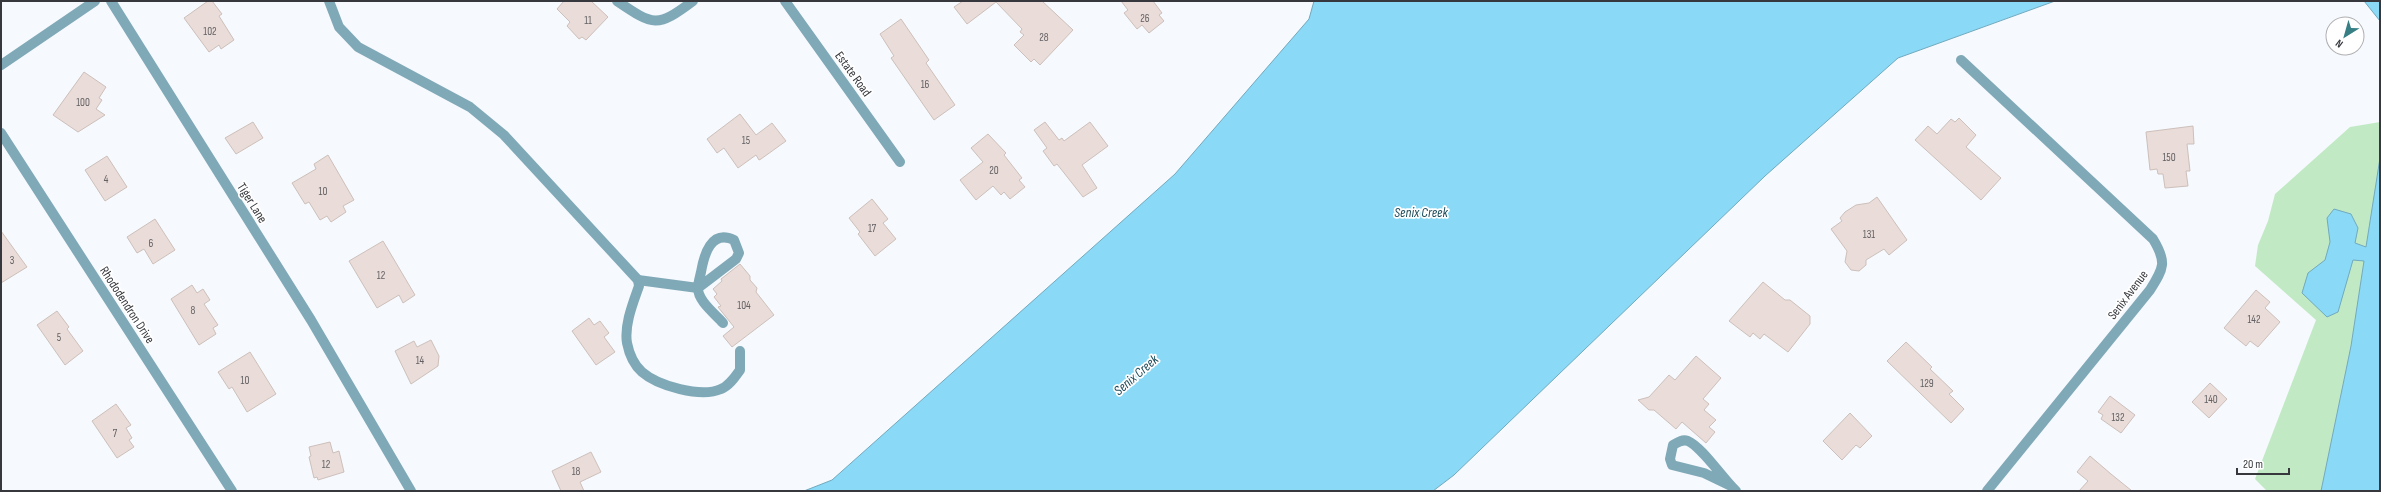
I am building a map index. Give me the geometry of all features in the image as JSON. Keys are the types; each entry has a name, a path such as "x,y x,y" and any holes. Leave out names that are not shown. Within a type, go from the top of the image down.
{"street":[{"path":"1,65 95,1"},
{"name":"Tiger Lane","path":"111,1 311,320 411,491"},
{"path":"329,1 339,27 358,47 470,107 504,135 638,280 639,286 627,329 627,342 636,365 643,373 679,389 704,393 720,390 727,385 740,370 740,351"},
{"path":"617,1 642,17 657,21 666,20 693,1"},
{"name":"Estate Road","path":"785,1 900,162"},
{"name":"Senix Avenue","path":"1961,60 2153,239 2162,253 2164,264 2150,290 1987,491"},
{"name":"Rhododendron Drive","path":"1,134 232,491"},
{"path":"638,280 698,288 736,259 739,253 734,240 723,238 710,243 704,255 698,288 702,300 723,323"},
{"path":"1679,441 1687,441 1733,488 1704,473 1672,465 1670,459 1673,445 1679,441"}],"green space":[{"path":"2380,122 2380,158 2351,346 2321,491 2267,491 2255,479 2316,320 2255,266 2258,245 2268,221 2275,194 2350,127"}],"water":[{"name":"Senix Creek","path":"1314,1 2055,1 1898,58 1765,176 1454,475 1433,491 804,491 832,480 1175,174 1309,19"},
{"path":"2364,1 2380,1 2380,21"},
{"path":"2380,158 2380,491 2321,491 2351,346 2364,261 2353,260 2338,312 2327,317 2302,293 2308,273 2325,260 2330,242 2327,218 2334,209 2351,214 2358,228 2355,243 2366,247"}],"building":[{"path":"208,1 212,1 222,14 219,16 234,40 221,49 219,45 209,52 184,18"},
{"path":"564,1 591,1 608,17 586,40 582,37 579,39 567,26 570,22 557,9"},
{"path":"963,1 1042,1 1073,30 1040,65 1034,59 1031,62 1014,45 1024,35 1020,32 1022,29 996,2 967,24 954,7"},
{"path":"1121,1 1153,1 1162,13 1159,15 1164,21 1149,33 1142,25 1137,29 1124,13 1128,10"},
{"path":"901,19 929,60 926,63 955,105 934,120 891,58 894,56 880,34"},
{"path":"84,72 106,87 99,98 102,100 96,109 105,115 78,132 53,115"},
{"path":"740,114 756,135 772,123 786,141 761,159 759,160 756,155 738,168 724,148 717,153 707,139"},
{"path":"1959,118 1976,135 1966,147 2001,178 1981,200 1915,140 1928,126 1937,134 1951,119 1955,122"},
{"path":"253,122 263,138 236,154 225,138"},
{"path":"1045,122 1059,140 1062,138 1064,141 1090,122 1108,146 1082,165 1097,188 1083,197 1057,164 1054,166 1043,151 1047,148 1034,130"},
{"path":"2193,126 2194,144 2187,144 2190,171 2186,171 2188,186 2165,188 2163,174 2158,174 2157,169 2150,170 2146,132"},
{"path":"988,134 1006,153 1004,155 1022,178 1019,180 1025,187 1010,199 1004,192 1001,195 993,186 976,200 960,180 983,162 971,148"},
{"path":"328,155 354,200 343,206 346,212 331,222 327,216 320,220 309,202 305,204 292,183 316,169 314,164"},
{"path":"107,156 127,187 105,201 85,170"},
{"path":"1877,197 1907,240 1889,255 1884,249 1866,260 1866,265 1859,271 1851,270 1845,262 1847,251 1831,229 1842,221 1840,218 1845,212 1856,205 1869,203"},
{"path":"872,199 888,219 883,223 896,239 875,256 858,234 860,232 849,218"},
{"path":"155,219 175,250 153,264 144,249 137,253 127,237"},
{"path":"1,231 27,267 1,283"},
{"path":"383,241 415,295 403,303 399,295 377,308 349,261"},
{"path":"740,264 750,276 750,280 757,288 756,292 774,315 732,347 723,336 734,327 718,307 721,306 714,297 717,294 713,289 722,281 721,279"},
{"path":"1763,282 1785,300 1790,300 1810,316 1810,324 1788,352 1764,334 1760,339 1753,333 1750,337 1729,321"},
{"path":"192,285 197,293 203,289 210,300 204,304 218,325 213,328 216,334 199,345 171,299"},
{"path":"2256,290 2270,302 2265,308 2280,322 2258,347 2250,341 2246,346 2224,328"},
{"path":"57,311 69,327 67,329 83,351 65,365 37,325"},
{"path":"589,318 594,325 600,321 609,333 604,337 615,352 596,365 572,331"},
{"path":"431,340 439,356 438,366 411,384 395,351 414,341 417,347"},
{"path":"1906,342 1932,367 1930,369 1953,391 1949,394 1964,409 1951,423 1887,361"},
{"path":"250,352 276,394 247,412 232,387 229,389 218,372"},
{"path":"1696,356 1721,378 1703,399 1709,404 1704,410 1716,420 1709,427 1715,432 1706,443 1682,422 1676,429 1654,410 1649,410 1638,400 1649,397 1669,375 1675,380"},
{"path":"2210,383 2227,399 2209,418 2192,402"},
{"path":"2110,396 2135,415 2121,433 2101,419 2103,415 2098,412"},
{"path":"116,404 131,425 126,428 132,438 129,440 134,447 117,458 92,421"},
{"path":"1850,413 1872,436 1860,448 1856,445 1842,460 1823,441"},
{"path":"330,442 333,453 339,451 344,472 318,480 317,477 314,478 309,457 311,456 309,447"},
{"path":"591,452 601,472 580,482 584,491 561,491 552,471"},
{"path":"2090,456 2132,491 2079,491 2088,481 2077,472"}]}
